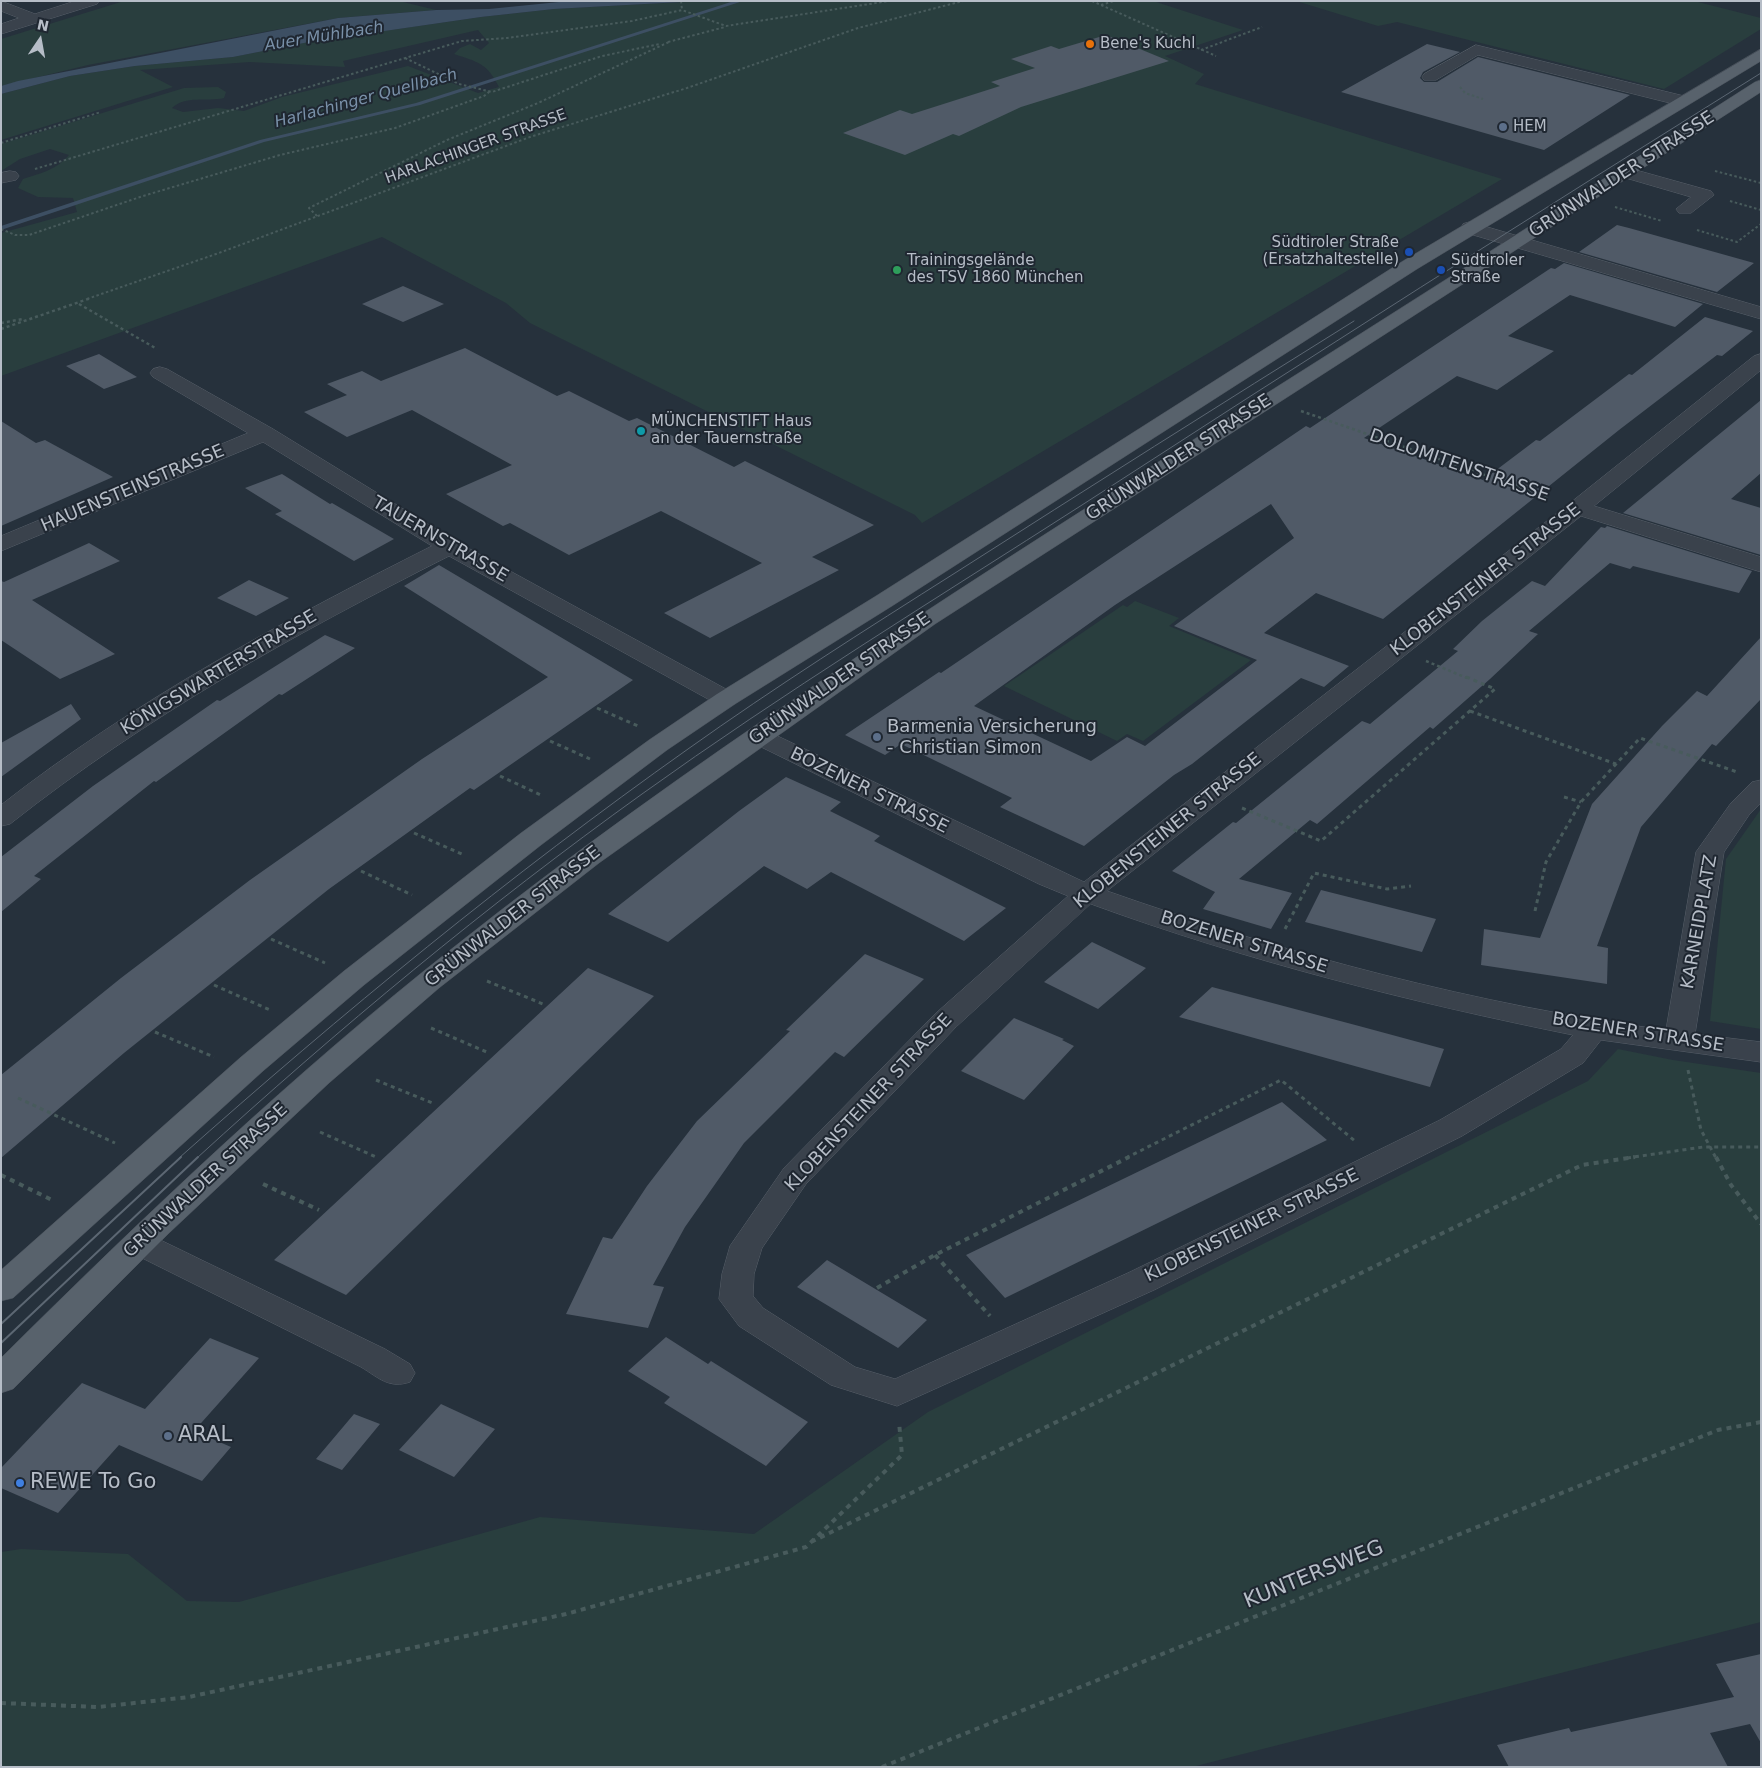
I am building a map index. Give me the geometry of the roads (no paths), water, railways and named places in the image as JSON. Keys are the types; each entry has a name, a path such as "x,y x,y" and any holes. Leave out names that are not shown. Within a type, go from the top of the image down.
{"main road":[{"name":"GRÜNWALDER STRASSE","path":"1,1289 252,1064 354,978 531,839 658,745 726,699 884,601 1470,228 1761,54"},
{"name":"GRÜNWALDER STRASSE","path":"1,1380 138,1243 273,1118 428,982 592,854 847,672 935,614 1518,243 1629,169 1761,85"}],"street":[{"path":"1,29 92,1"},
{"path":"1,5 34,19"},
{"path":"1430,77 1476,50 1682,101"},
{"path":"1629,169 1684,181"},
{"path":"1629,169 1705,195 1685,209"},
{"path":"1470,228 1761,313"},
{"name":"KLOBENSTEINER STRASSE","path":"1594,1029 1572,1056 1451,1128 1142,1281 897,1393 843,1376 750,1317 736,1299 738,1274 746,1246 795,1176 946,1020 1086,894 1578,508 1761,360"},
{"name":"TAUERNSTRASSE","path":"160,373 265,434 449,547 726,699"},
{"name":"HAUENSTEINSTRASSE","path":"1,544 265,434"},
{"path":"1578,508 1761,565"},
{"name":"KÖNIGSWARTERSTRASSE","path":"1,818 28,796 128,726 237,657 316,613 449,547"},
{"name":"BOZENER STRASSE","path":"758,736 1049,878 1086,894 1272,953 1392,985 1594,1029 1761,1052"},
{"name":"KARNEIDPLATZ","path":"1679,1041 1710,852 1740,809 1751,781"},
{"path":"138,1243 373,1358 398,1373"}],"water":[{"name":"Auer Mühlbach","path":"569,1 700,1 554,9 481,17 309,42 233,57 135,66 70,76 1,94 1,86 18,81 338,18 436,10 489,9"}],"waterway":[{"name":"Harlachinger Quellbach","path":"1,228 262,141 418,104 740,1"}],"tram line":[{"path":"197,1158 304,1062 470,924 526,880 696,756 860,647 1590,180 1761,73"},
{"path":"179,1158 302,1051 428,946 556,846 688,749 854,637 1354,321"},
{"path":"1,1324 181,1157"},
{"path":"1,1343 198,1157"}],"place":[{"name":"Bene's Kuchl","path":"1090,44"},
{"name":"HEM","path":"1503,127"},
{"name":"Südtiroler Straße (Ersatzhaltestelle)","path":"1409,252"},
{"name":"Trainingsgelände des TSV 1860 München","path":"897,270"},
{"name":"Südtiroler Straße","path":"1441,270"},
{"name":"MÜNCHENSTIFT Haus an der Tauernstraße","path":"641,431"},
{"name":"Barmenia Versicherung - Christian Simon","path":"877,737"},
{"name":"ARAL","path":"168,1436"},
{"name":"REWE To Go","path":"20,1483"}]}
